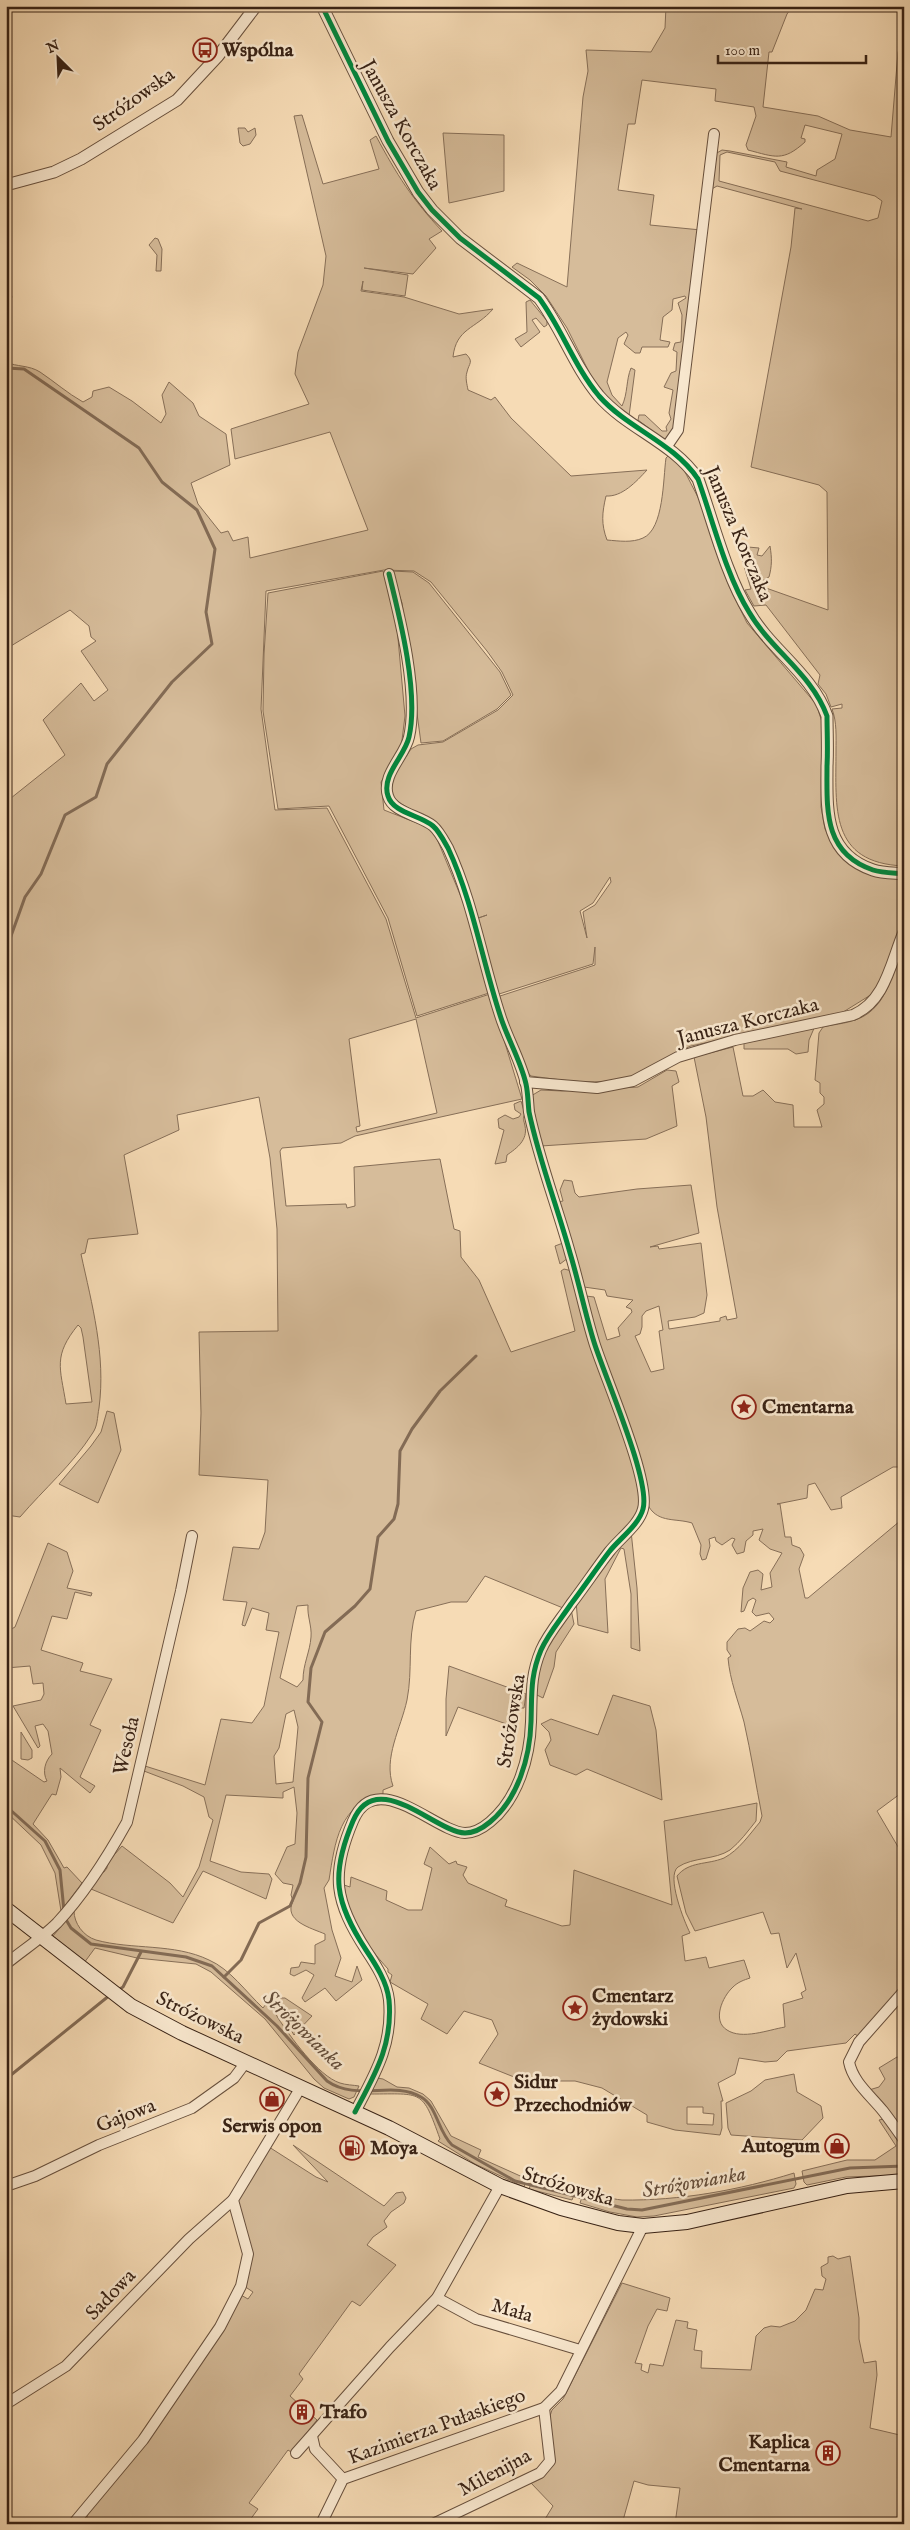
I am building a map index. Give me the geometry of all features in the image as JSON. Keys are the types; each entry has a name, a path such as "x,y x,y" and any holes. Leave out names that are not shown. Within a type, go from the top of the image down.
{"main road":[{"name":"Stróżowska","path":"6,1909 131,2006 182,2033 444,2155 500,2186 561,2208 618,2223 643,2226 687,2222 847,2186 904,2181"}],"street":[{"name":"Stróżowska","path":"6,186 54,172 80,159 176,100 218,56 256,6"},
{"name":"Janusza Korczaka","path":"322,6 388,141 406,173 427,204 460,238 539,298 583,374 614,411 666,446 690,468 698,480 730,571 748,611 760,629 808,681 822,703 827,716 827,815 835,839 842,850 865,867 875,871 904,874"},
{"path":"666,446 678,430 714,134"},
{"path":"389,574 402,626 410,684 411,728 407,748 388,779 388,796 396,807 420,817 436,828 447,847 471,911 500,1015 526,1082"},
{"name":"Janusza Korczaka","path":"526,1082 597,1088 633,1081 678,1057 735,1040 828,1021 865,1010 880,993 904,931"},
{"name":"Stróżowska","path":"355,2112 384,2056 388,2038 389,1999 386,1985 348,1923 341,1904 338,1886 340,1866 356,1814 372,1802 384,1800 409,1806 460,1832 474,1831 492,1821 506,1805 524,1764 531,1727 530,1689 542,1647 611,1549 643,1510 643,1494 637,1469 622,1417 594,1342 530,1112 526,1082"},
{"name":"Wesoła","path":"6,1964 56,1924 75,1903 109,1855 127,1822 182,1591 192,1536"},
{"path":"904,1991 859,2042 849,2062 851,2071 858,2082 884,2112 904,2140"},
{"name":"Gajowa","path":"6,2186 35,2176 99,2145 192,2108 234,2078 246,2062"},
{"name":"Sadowa","path":"6,2404 66,2366 189,2239 233,2200 301,2087"},
{"path":"296,2453 390,2347 437,2298 500,2186"},
{"path":"73,2524 143,2440 220,2327 241,2286 248,2254 233,2200"},
{"name":"Kazimierza Pułaskiego","path":"320,2524 344,2479 544,2408 561,2391 643,2226"},
{"name":"Mała","path":"437,2298 476,2319 580,2350"},
{"name":"Milenijna","path":"433,2524 540,2473 550,2461 544,2408"},
{"name":"Kazimierza Pułaskiego","path":"312,2436 315,2449 344,2479"}],"shaded area":[{"path":"666,6 793,6 787,14 772,52 769,52 763,107 818,116 850,130 891,137 898,52 904,41 904,866 880,863 862,855 850,843 842,829 836,793 836,730 832,709 842,708 842,704 831,707 826,694 818,684 820,675 766,605 754,606 745,590 751,589 740,553 748,547 759,548 757,555 762,556 770,546 770,573 769,577 762,581 766,588 828,610 827,492 819,485 751,467 791,247 795,208 802,209 717,186 710,190 715,154 722,150 787,162 786,167 816,176 817,170 835,159 842,134 805,125 801,138 805,139 805,142 791,153 772,156 748,150 746,145 756,116 754,107 715,101 716,89 642,80 635,124 628,124 618,190 654,195 650,225 701,230 675,430 667,439 663,439 638,420 639,415 645,415 662,431 667,431 666,427 671,419 669,413 673,390 664,387 671,373 676,371 677,352 673,350 675,343 681,342 682,315 678,303 686,298 685,296 673,299 672,310 663,317 660,340 670,342 668,347 642,347 640,353 635,353 624,344 628,335 626,332 618,338 607,382 612,395 622,406 631,368 635,370 629,416 595,384 567,328 546,296 530,280 512,267 517,263 567,287 583,97 588,71 586,50 651,52 665,28","holes":["727,152 775,162 780,171 875,196 882,201 878,218 868,221 719,181 720,155"]},
{"path":"302,115 323,184 379,169 370,140 376,136 406,186 442,231 429,239 436,248 413,274 364,268 408,275 405,296 362,290 363,281 361,291 404,297 459,314 493,309 487,316 462,334 455,347 453,357 466,354 470,359 466,376 468,390 491,400 495,397 511,418 571,476 647,470 623,491 612,496 606,496 603,518 607,540 634,541 650,533 659,514 666,458 670,454 684,470 706,513 714,546 729,586 747,623 816,704 822,722 821,807 825,829 835,848 904,878 904,923 880,986 873,997 869,996 840,1014 691,1046 643,1072 629,1077 602,1082 588,1082 531,1076 522,1066 497,997 595,965 595,947 593,964 496,995 476,919 487,915 475,919 449,854 435,825 390,795 391,779 411,749 418,745 443,742 498,710 513,695 502,672 431,582 414,571 384,570 266,591 261,709 275,810 327,808 386,919 416,1018 490,994 522,1099 355,1136 341,1143 282,1148 280,1151 286,1206 346,1204 347,1208 355,1206 354,1167 440,1159 454,1229 460,1231 461,1257 479,1280 511,1352 575,1331 561,1271 564,1269 572,1271 586,1296 594,1297 607,1340 620,1336 618,1328 632,1312 631,1309 626,1307 633,1300 607,1296 605,1290 584,1287 558,1202 563,1201 560,1190 564,1180 572,1181 575,1193 579,1197 637,1189 691,1185 699,1233 650,1247 658,1246 659,1249 701,1243 707,1295 704,1313 695,1317 668,1321 669,1329 720,1321 720,1318 726,1316 727,1320 737,1318 717,1207 706,1117 694,1057 733,1047 743,1096 753,1096 763,1090 775,1102 793,1105 794,1127 822,1127 817,1110 824,1104 824,1097 820,1093 820,1083 815,1080 819,1033 823,1027 854,1020 873,1010 880,1002 890,982 904,941 904,1467 893,1467 841,1497 842,1508 831,1510 815,1483 808,1485 807,1498 777,1504 780,1504 785,1537 791,1537 792,1545 800,1548 804,1555 799,1569 805,1598 808,1598 900,1521 904,1521 904,1791 877,1811 904,1857 904,2010 891,2001 859,2037 855,2034 846,2043 787,2051 777,2061 765,2062 739,2058 735,2074 718,2083 723,2101 721,2101 722,2128 720,2135 675,2130 647,2122 647,2115 602,2088 575,2081 524,2081 479,2063 498,2034 492,2020 464,2011 447,2034 421,2019 428,2004 390,1982 392,1975 365,1941 354,1920 349,1909 344,1885 350,1887 351,1877 387,1891 386,1900 408,1910 422,1910 432,1868 424,1864 430,1847 449,1864 456,1861 457,1864 467,1867 463,1875 468,1883 507,1900 505,1906 562,1926 570,1925 574,1870 672,1905 664,1821 757,1803 756,1821 737,1844 724,1853 678,1867 674,1879 675,1889 680,1909 690,1933 682,1936 685,1961 706,1957 709,1968 744,1960 750,1978 735,1985 725,1997 719,2015 722,2026 733,2033 740,2034 785,2027 783,2004 803,1998 801,1993 806,1990 796,1953 787,1968 779,1933 771,1934 763,1912 695,1931 686,1913 677,1876 687,1868 718,1860 729,1855 748,1837 760,1822 762,1816 744,1722 730,1675 728,1658 731,1656 727,1650 727,1642 738,1629 745,1628 750,1631 764,1621 770,1623 774,1619 769,1613 756,1616 752,1612 756,1600 753,1598 748,1601 744,1611 741,1612 743,1588 750,1572 758,1570 763,1574 761,1590 772,1587 770,1573 782,1553 770,1549 759,1540 763,1529 753,1531 753,1535 746,1541 744,1552 737,1554 732,1545 735,1539 732,1538 722,1545 716,1541 715,1537 709,1539 710,1546 706,1559 702,1560 700,1554 701,1545 692,1523 663,1518 658,1516 649,1507 632,1447 642,1512 563,1608 485,1576 467,1602 451,1602 416,1611 412,1633 409,1689 391,1754 390,1775 393,1786 383,1790 383,1794 368,1799 357,1806 348,1816 337,1839 329,1880 324,1888 332,1930 341,1958 335,1976 352,1982 357,1966 362,1980 336,2001 325,1988 305,2002 302,1998 314,1975 306,1970 294,1976 290,1974 291,1968 299,1967 301,1962 315,1964 315,1945 325,1940 325,1934 295,1919 291,1908 293,1885 283,1883 275,1874 287,1847 295,1844 297,1813 294,1787 283,1792 283,1798 226,1795 210,1861 241,1872 269,1874 272,1879 266,1899 203,1871 173,1923 91,1889 99,1873 104,1872 107,1868 107,1863 122,1846 170,1883 183,1897 199,1867 213,1820 209,1817 204,1797 183,1786 144,1771 145,1766 205,1785 221,1719 252,1723 264,1706 279,1632 266,1630 269,1613 252,1608 245,1626 242,1625 247,1602 223,1600 233,1547 259,1549 265,1532 268,1480 199,1475 201,1413 199,1332 278,1331 277,1229 270,1158 259,1097 177,1115 179,1130 124,1155 138,1234 88,1239 85,1253 81,1254 97,1330 101,1369 97,1422 94,1431 76,1456 20,1517 6,1515 6,802 65,755 43,720 81,683 94,701 108,690 81,651 96,641 91,637 89,626 70,610 6,649 6,362 36,370 83,402 92,397 93,391 109,387 132,401 161,423 166,414 162,395 169,382 193,403 199,416 226,434 230,465 191,483 198,504 221,533 228,531 233,541 248,537 250,558 368,530 330,432 235,459 231,429 309,404 295,374 298,352 323,285 326,256 294,116","holes":["610,877 611,882 595,905 583,912 587,938 580,911 593,903","416,1019 437,1113 357,1132 356,1127 360,1126 349,1039","659,1306 663,1330 659,1331 664,1369 651,1372 635,1336 640,1334 642,1316 646,1311","78,1325 81,1328 83,1337 92,1402 66,1404 60,1362 65,1345","308,1605 311,1637 303,1680 297,1687 280,1678 297,1606","294,1710 298,1727 293,1782 276,1784 274,1756 279,1748 286,1714","687,2107 703,2107 703,2113 714,2114 713,2125 687,2124"]},
{"path":"238,128 245,128 248,132 255,128 256,135 250,144 243,146 240,143"},
{"path":"443,133 504,135 504,191 449,203"},
{"path":"155,238 158,239 162,249 161,271 156,271 157,255 149,245"},
{"path":"6,276 12,297 6,309"},
{"path":"530,300 547,321 547,325 544,327 536,318 532,320 540,332 521,347 515,339 527,332 526,302"},
{"path":"383,571 396,616 405,716 401,748 381,782 384,810 430,828 435,834 466,909 489,993 417,1016 388,918 329,806 278,809 263,711 268,593"},
{"path":"391,571 413,572 429,583 500,672 511,695 497,709 443,741 421,743 402,603"},
{"path":"815,1026 809,1040 808,1052 796,1054 788,1049 744,1049 744,1043"},
{"path":"667,1070 676,1071 679,1082 672,1086 677,1126 646,1139 541,1146 531,1096 541,1090 562,1091 638,1087"},
{"path":"521,1101 525,1114 523,1118 525,1135 518,1146 507,1155 506,1162 495,1164 504,1130 499,1128 498,1119 505,1115 513,1119 519,1117 521,1114 515,1110 514,1104"},
{"path":"563,1243 568,1258 560,1264 555,1246"},
{"path":"107,1411 114,1413 121,1450 98,1503 59,1484 101,1432"},
{"path":"631,1531 637,1588 640,1651 631,1648 631,1594 624,1549 621,1548 605,1579 608,1633 578,1625 576,1601"},
{"path":"48,1543 67,1552 73,1571 67,1588 92,1593 91,1596 75,1592 67,1619 52,1616 41,1650 83,1663 80,1671 112,1679 90,1725 101,1730 80,1777 95,1786 90,1793 60,1768 61,1777 56,1795 52,1794 33,1824 48,1840 64,1868 67,1867 82,1883 61,1911 55,1873 41,1845 6,1812 6,1756 44,1782 47,1781 45,1767 52,1754 48,1731 43,1724 35,1726 40,1746 38,1748 13,1706 41,1700 44,1694 43,1683 33,1684 30,1666 6,1668 6,1632 15,1627"},
{"path":"571,1609 574,1624 556,1652 554,1667 543,1698 533,1693 545,1648"},
{"path":"449,1666 526,1694 524,1708 518,1708 515,1727 458,1707 446,1736 446,1699"},
{"path":"613,1695 650,1706 656,1730 662,1800 587,1769 576,1775 550,1765 545,1750 551,1740 549,1732 541,1724 551,1719 598,1735"},
{"path":"21,1732 32,1750 32,1758 28,1760 21,1759"},
{"path":"74,1911 74,1916 80,1929 96,1940 182,1951 217,1964 231,1975 263,2008 269,2000 277,2016 305,2055 323,2072 340,2083 359,2086 354,2097 349,2099 324,2088 314,2079 265,2019 211,1972 196,1964 137,1958 95,1948 84,1963 53,1936"},
{"path":"280,1998 285,1998 312,2016 294,2035 278,2008"},
{"path":"897,2057 904,2058 904,2135 869,2090 879,2087 885,2079 879,2068"},
{"path":"794,2074 797,2092 821,2106 823,2118 802,2140 731,2135 728,2128 726,2103 751,2091 765,2080"},
{"path":"377,2078 383,2079 397,2087 409,2088 423,2094 431,2101 451,2136 481,2150 478,2157 527,2179 524,2187 475,2164 438,2141 440,2139 429,2111 418,2098 401,2094 370,2094"},
{"path":"884,2119 904,2145 904,2175 846,2177 807,2185 804,2182 802,2171 847,2160 875,2160 896,2146 879,2120"},
{"path":"293,2145 384,2206 396,2193 403,2192 406,2198 404,2203 391,2212 384,2221 387,2227 373,2237 367,2245 396,2265 360,2306 352,2301 299,2374 303,2379 290,2396 317,2420 291,2452 288,2450 249,2503 258,2509 247,2524 87,2524 87,2510 101,2495 239,2294 248,2299 253,2292 244,2286 248,2276 238,2200 269,2147 316,2177 328,2182"},
{"path":"794,2173 796,2184 794,2188 654,2216 637,2217 610,2212 580,2203 584,2191 622,2200 665,2199 752,2185"},
{"path":"532,2181 576,2190 572,2200 529,2189"},
{"path":"833,2256 838,2259 850,2256 859,2318 859,2339 864,2363 876,2361 877,2375 870,2428 904,2436 904,2524 675,2524 680,2488 648,2485 634,2481 622,2524 542,2524 553,2506 531,2483 549,2467 547,2416 550,2416 552,2410 563,2399 622,2283 670,2298 667,2311 657,2309 648,2326 635,2363 642,2364 641,2370 648,2373 650,2364 663,2366 676,2320 688,2322 687,2328 697,2330 694,2350 702,2351 701,2368 751,2370 756,2336 764,2328 771,2326 780,2327 795,2321 806,2310 815,2289 823,2290 826,2279 822,2276 821,2267 828,2263 828,2257"}],"waterway":[{"path":"6,368 24,369 139,448 162,482 197,510 215,549 206,612 212,644 172,682 107,764 96,797 65,815 41,874 25,897 6,950"},
{"path":"224,1977 241,1960 259,1923 290,1906 300,1883 306,1857 308,1778 322,1722 308,1702 311,1668 325,1632 355,1606 370,1589 378,1537 394,1519 398,1504 400,1451 412,1429 440,1391 476,1356"},
{"name":"Stróżowianka","path":"6,1806 45,1841 60,1870 64,1911"},
{"name":"Stróżowianka","path":"65,1918 71,1928 91,1944 186,1957 212,1966 277,2026 327,2081 350,2090 399,2090 421,2097 431,2106 447,2140 452,2145 515,2181 627,2209 642,2210 850,2168 904,2166"},
{"path":"118,1990 123,1987 141,1952"},
{"path":"6,2079 110,1995"}],"cycle path":[{"path":"322,6 388,141 418,192 432,210 460,238 539,298 555,322 582,372 599,396 623,418 676,455 698,479 733,582 749,612 768,638 812,687 827,716 828,813 836,841 845,853 873,870 904,874"},
{"path":"355,2112 381,2059 390,2016 388,1993 383,1980 348,1917 339,1888 341,1857 353,1821 363,1806 376,1800 391,1800 453,1830 465,1833 482,1828 500,1813 515,1789 525,1763 530,1735 533,1677 541,1650 547,1638 604,1558 641,1515 644,1495 634,1453 594,1342 565,1235 538,1148 529,1112 524,1075 500,1015 471,910 457,868 448,848 435,828 428,822 395,806 388,796 388,781 409,737 412,699 407,656 389,574"}],"place":[{"name":"Wspólna","path":"205,50"},
{"name":"Cmentarna","path":"744,1407"},
{"name":"Cmentarz żydowski","path":"575,2008"},
{"name":"Sidur Przechodniów","path":"497,2094"},
{"name":"Serwis opon","path":"272,2099"},
{"name":"Autogum","path":"837,2146"},
{"name":"Moya","path":"352,2148"},
{"name":"Trafo","path":"302,2412"},
{"name":"Kaplica Cmentarna","path":"828,2453"}]}
